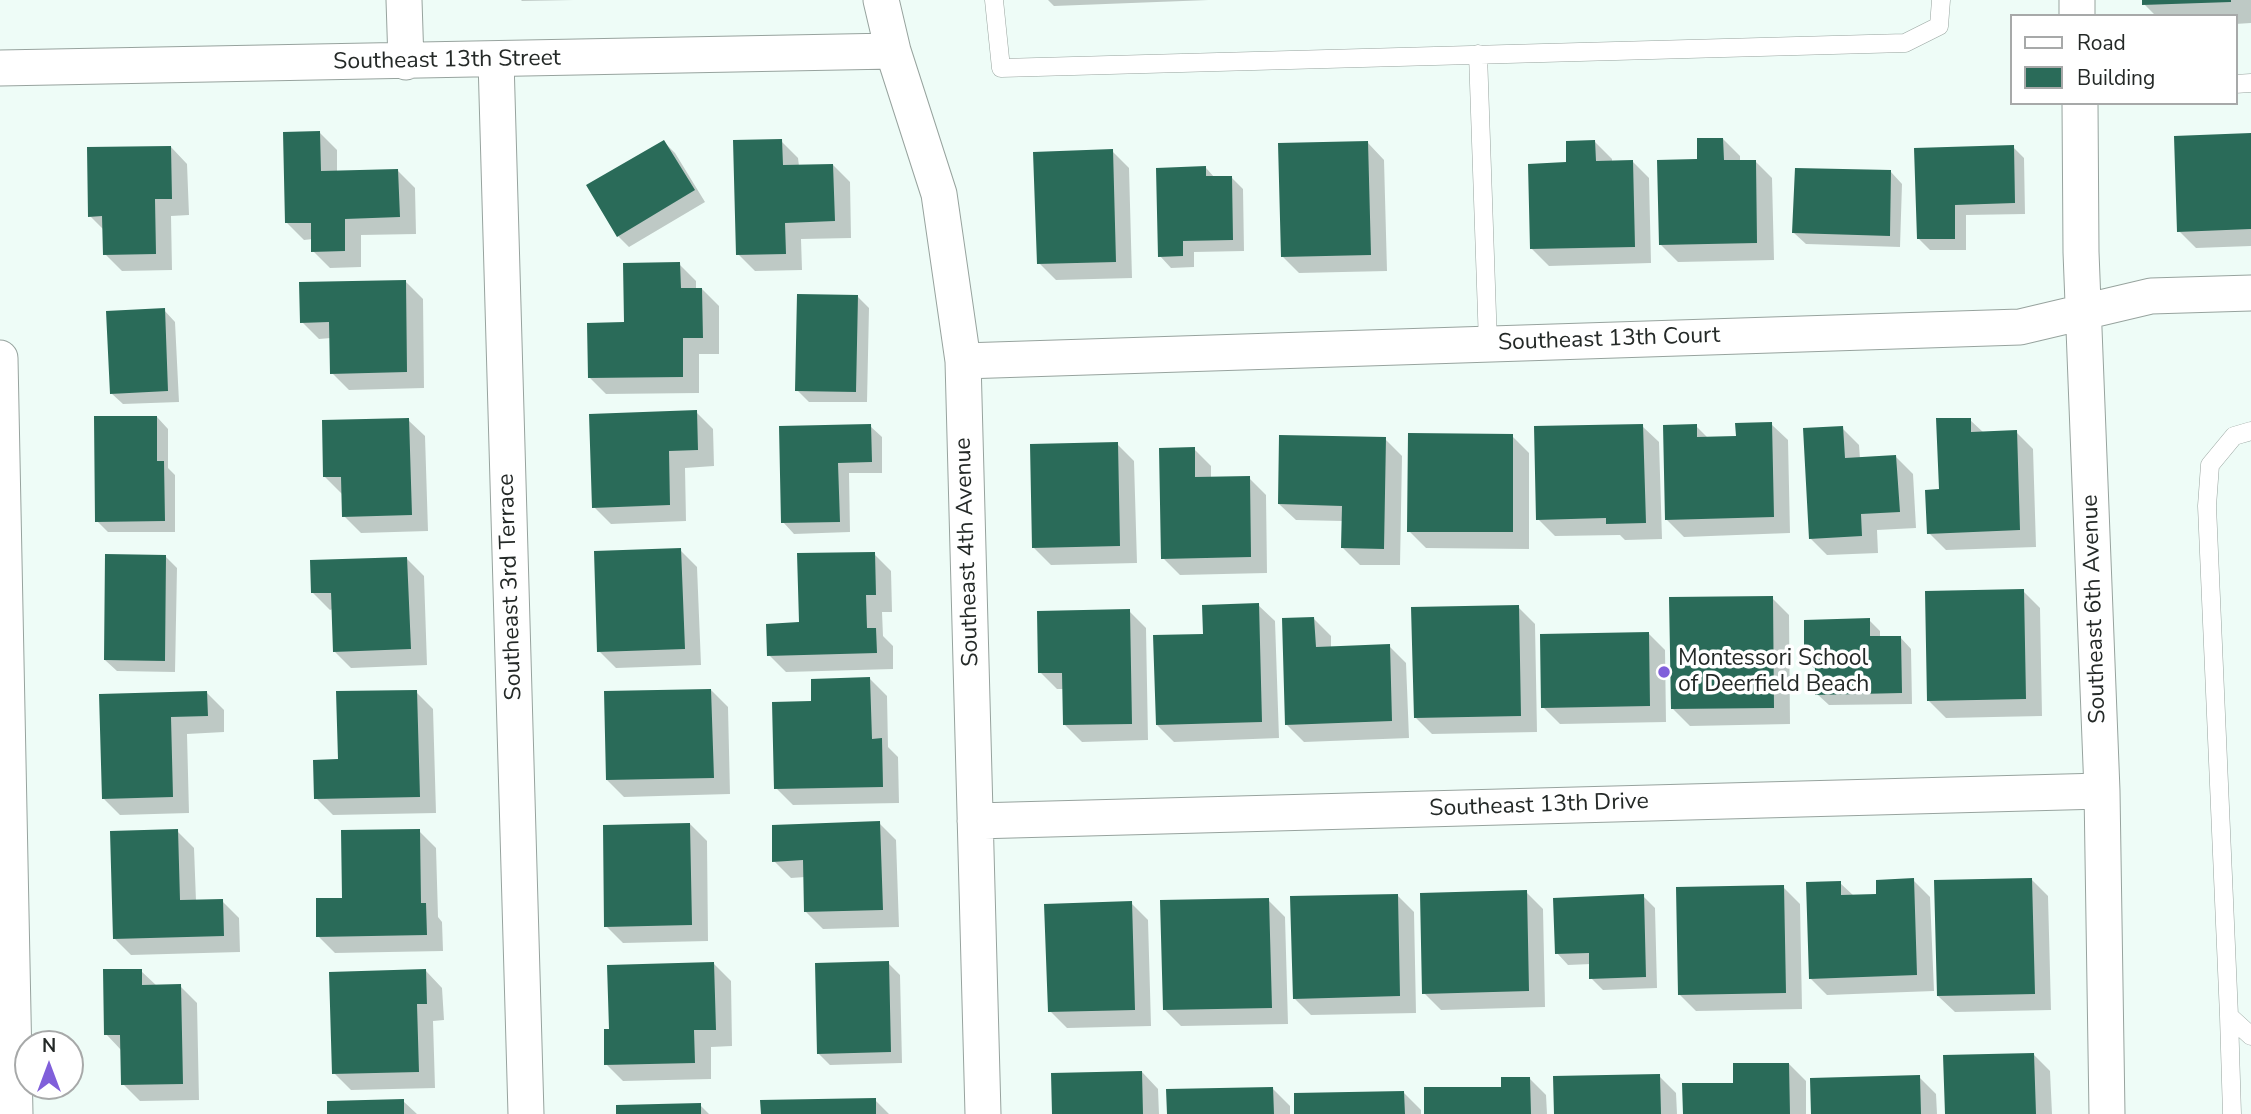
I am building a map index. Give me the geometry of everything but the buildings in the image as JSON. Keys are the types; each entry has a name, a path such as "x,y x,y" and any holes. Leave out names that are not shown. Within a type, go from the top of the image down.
{"street":[{"path":"404,0 406,62"},
{"name":"Southeast 4th Avenue","path":"881,0 893,51 939,194 963,361 983,1114"},
{"name":"Southeast 13th Street","path":"0,68 893,51"},
{"name":"Southeast 3rd Terrace","path":"496,60 526,1114"},
{"name":"Southeast 6th Avenue","path":"2080,105 2084,313 2102,791 2107,1114"},
{"name":"Southeast 13th Court","path":"963,361 2020,327 2151,296 2251,293"},
{"path":"0,358 15,1114"},
{"name":"Southeast 13th Drive","path":"975,821 2102,791"}],"lane":[{"path":"994,0 1001,68 1905,43 1939,26 1941,0"},
{"path":"1478,54 1488,344"},
{"path":"2232,1114 2207,506 2210,465 2234,436 2251,430"},
{"path":"2229,1016 2251,1036"}],"place":[{"name":"Montessori School of Deerfield Beach","path":"1664,672"}]}
